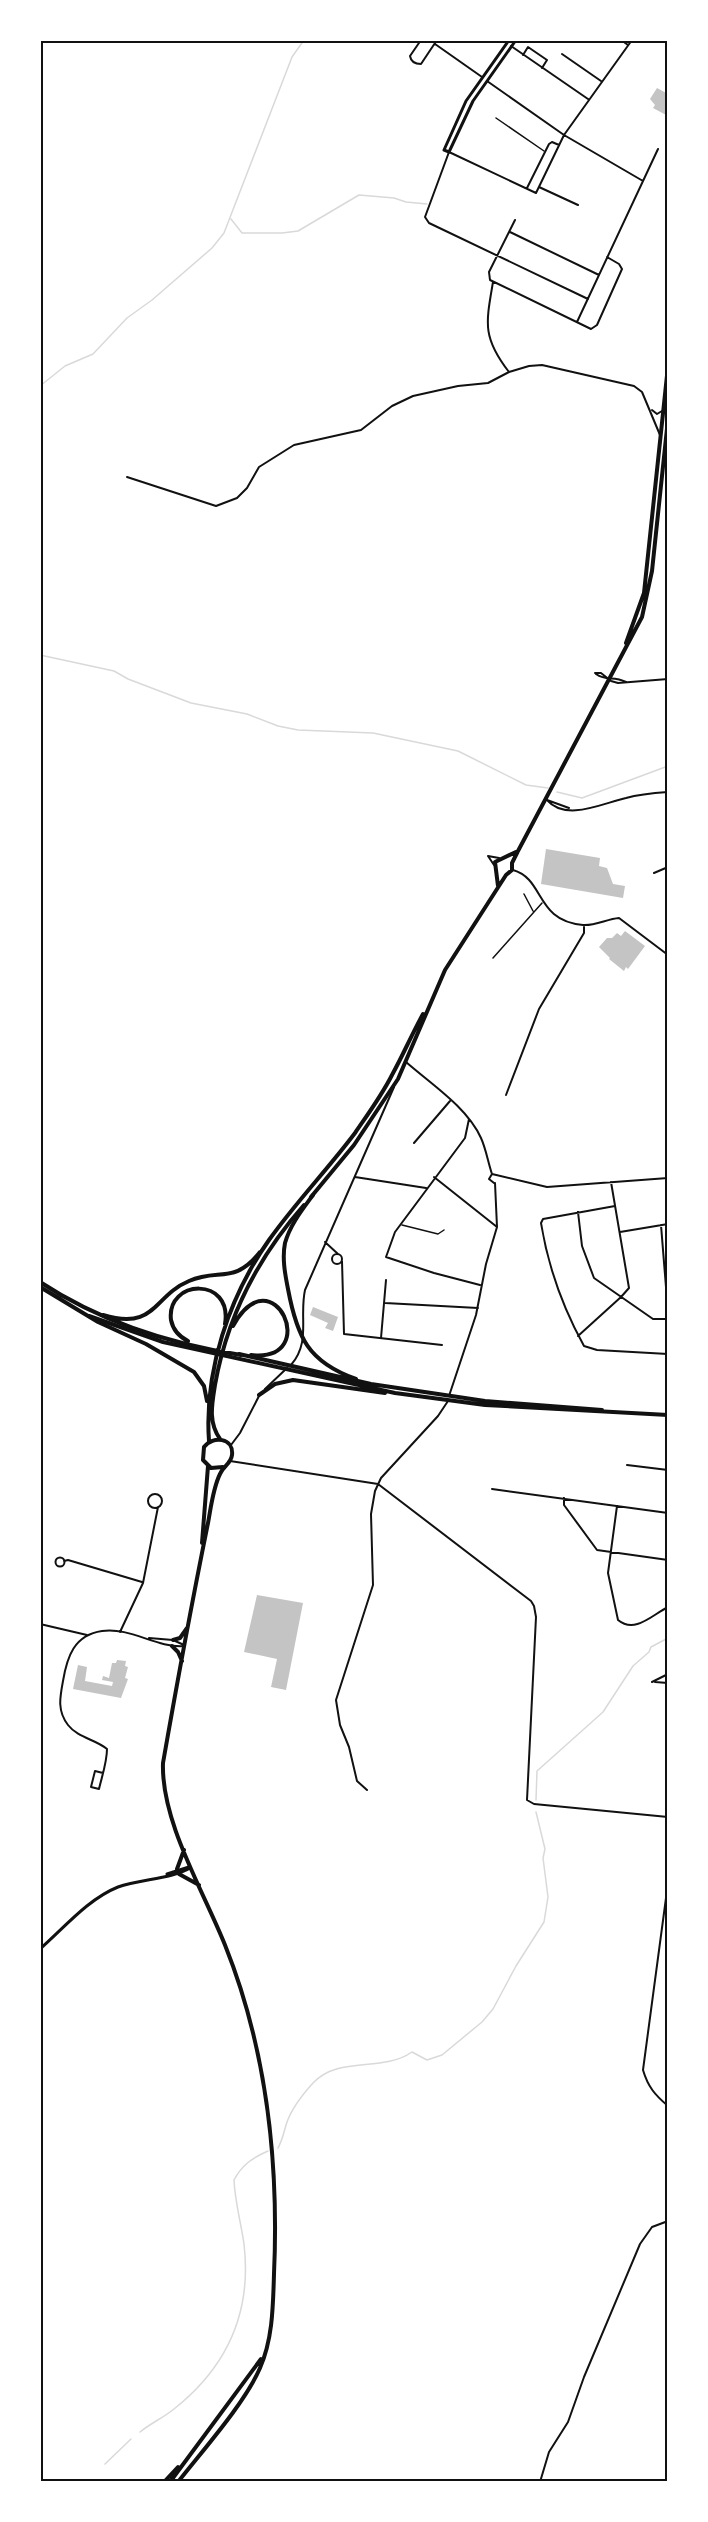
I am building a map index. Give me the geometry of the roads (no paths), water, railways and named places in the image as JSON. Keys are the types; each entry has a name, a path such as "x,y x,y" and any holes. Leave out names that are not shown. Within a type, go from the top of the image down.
{"main road":[{"path":"626,645 644,592 668,366"},
{"path":"90,1313 120,1319 138,1317 156,1308 180,1286 189,1281 239,1271 250,1263 269,1240 338,1155 371,1109 392,1076 450,959 506,875 512,870 512,863 518,850 642,617 648,599 668,419"},
{"path":"498,887 494,868 501,858 518,850"},
{"path":"501,858 507,858 512,863"},
{"path":"494,868 498,874 506,875"},
{"path":"224,1337 258,1268 281,1232 354,1145 398,1079 427,1009"},
{"path":"313,1195 294,1221 285,1245 284,1264 298,1330 316,1355 337,1371 371,1384"},
{"path":"208,1405 233,1306 269,1240"},
{"path":"40,1282 90,1313 154,1339 395,1393"},
{"path":"40,1287 194,1372 204,1386 208,1405 209,1441"},
{"path":"205,1349 184,1339 173,1327 171,1311 181,1294 190,1289 204,1288 221,1300 226,1313 212,1408 214,1429 220,1439 230,1446 232,1454 230,1461 223,1467 217,1469 208,1466"},
{"path":"224,1337 243,1309 254,1302 272,1303 286,1316 289,1327 288,1337 282,1347 264,1356 238,1356"},
{"path":"307,1372 485,1401 590,1408 611,1412"},
{"path":"259,1395 275,1384 293,1380 485,1405 668,1415"},
{"path":"198,1571 208,1466 202,1455 209,1441 220,1439"},
{"path":"178,2481 247,2390 261,2367 272,2308 276,2210 273,2153 259,2057 238,1981 166,1803 163,1774 198,1571 219,1475 223,1467"},
{"path":"173,1640 182,1636 189,1625"},
{"path":"172,1646 178,1652 182,1662"},
{"path":"184,1849 178,1872 199,1885"},
{"path":"170,2481 251,2375 265,2350"},
{"path":"164,2481 209,2430"}],"street":[{"path":"421,40 410,56 413,62 421,64 436,42 564,135 643,181"},
{"path":"509,40 482,77 453,125 444,150 536,193 564,135 632,40"},
{"path":"516,40 463,118 425,213 425,220 588,299"},
{"path":"621,40 628,45"},
{"path":"511,46 588,100"},
{"path":"523,55 528,47 547,60 542,68"},
{"path":"562,54 602,81"},
{"path":"527,189 552,142 559,145"},
{"path":"577,322 658,149"},
{"path":"539,187 578,205"},
{"path":"515,220 488,275 493,282 591,329 597,326 622,269 619,264 607,258"},
{"path":"508,232 599,275"},
{"path":"493,282 486,322 488,335 508,372"},
{"path":"128,477 210,506 227,503 237,498 246,488 259,466 287,448 361,430 392,406 413,396 458,386 488,383 508,372 542,365 634,386 642,392 662,438"},
{"path":"650,409 657,414"},
{"path":"653,417 664,409"},
{"path":"609,679 614,682 668,679"},
{"path":"546,800 558,809 572,810 650,793 668,792"},
{"path":"494,868 488,856 501,858"},
{"path":"654,873 668,867"},
{"path":"512,870 529,879 535,886 542,903 550,912 584,926 619,918 668,955"},
{"path":"506,1095 536,1016 584,933 584,926"},
{"path":"406,1062 469,1119 481,1137 492,1174 489,1179 495,1183"},
{"path":"230,1446 240,1433 259,1395 292,1363 300,1352 304,1339 305,1290 398,1079"},
{"path":"414,1143 450,1101"},
{"path":"469,1119 465,1138 434,1177 401,1225 391,1241 386,1257 482,1286"},
{"path":"492,1174 547,1187 668,1178"},
{"path":"354,1176 426,1188"},
{"path":"434,1177 497,1227"},
{"path":"367,1790 357,1781 349,1747 340,1725 336,1700 373,1585 372,1505 378,1484 438,1416 448,1399 478,1308 497,1227 495,1183 499,1177"},
{"path":"578,1336 628,1290 629,1284 611,1182"},
{"path":"615,1206 545,1218 541,1223 550,1266 584,1346 597,1350 668,1354"},
{"path":"578,1212 582,1246 592,1274 599,1282 653,1319 668,1319"},
{"path":"620,1232 668,1224"},
{"path":"662,1225 668,1312"},
{"path":"325,1242 341,1257 342,1261 344,1334 442,1345"},
{"path":"338,1254 333,1256 332,1262 338,1265 342,1261"},
{"path":"381,1338 386,1280"},
{"path":"385,1303 478,1308"},
{"path":"230,1461 378,1484 531,1601 536,1617 526,1800 534,1804 668,1817"},
{"path":"627,1465 668,1470"},
{"path":"492,1489 668,1512"},
{"path":"120,1632 143,1582 158,1507 161,1504 161,1497 158,1494 151,1494 148,1498 149,1505 158,1507"},
{"path":"564,1498 564,1505 597,1550 668,1560"},
{"path":"617,1505 608,1573 618,1620 635,1625 668,1607"},
{"path":"64,1560 143,1582"},
{"path":"40,1624 88,1635"},
{"path":"103,1773 95,1771 91,1787 99,1789 103,1773 107,1749 73,1730 64,1719 59,1702 68,1657 79,1641 103,1630 173,1640 185,1645"},
{"path":"149,1638 172,1646 185,1645"},
{"path":"668,1674 652,1682 668,1683"},
{"path":"40,1949 103,1894 126,1884 192,1867"},
{"path":"668,1883 643,2070 651,2090 668,2106"},
{"path":"540,2481 549,2452 568,2421 640,2244 652,2227 668,2221"}],"lane":[{"path":"496,118 545,152"},
{"path":"524,894 533,911"},
{"path":"493,958 542,903"},
{"path":"401,1225 438,1234 444,1230"}],"waterway":[{"path":"40,386 65,366 93,354 127,318 152,300 212,248 224,233 292,57 304,40"},
{"path":"231,219 242,233 282,233 298,231 359,195 427,204"},
{"path":"40,655 114,671 128,679 191,703 247,714 278,726 298,730 373,733 458,751 526,785 548,788"},
{"path":"557,792 582,798 668,766"},
{"path":"536,1800 537,1771 603,1712 633,1666 649,1652 651,1647 668,1638"},
{"path":"278,2148 295,2106 323,2074 348,2066 388,2062 412,2052 427,2060 442,2055 482,2022 493,2009 516,1966 544,1922 548,1897 543,1858 545,1849 536,1812"},
{"path":"140,2432 193,2393 222,2356 232,2336 244,2293 245,2269 244,2244 234,2180 248,2162 268,2151"},
{"path":"105,2464 131,2439"}]}
